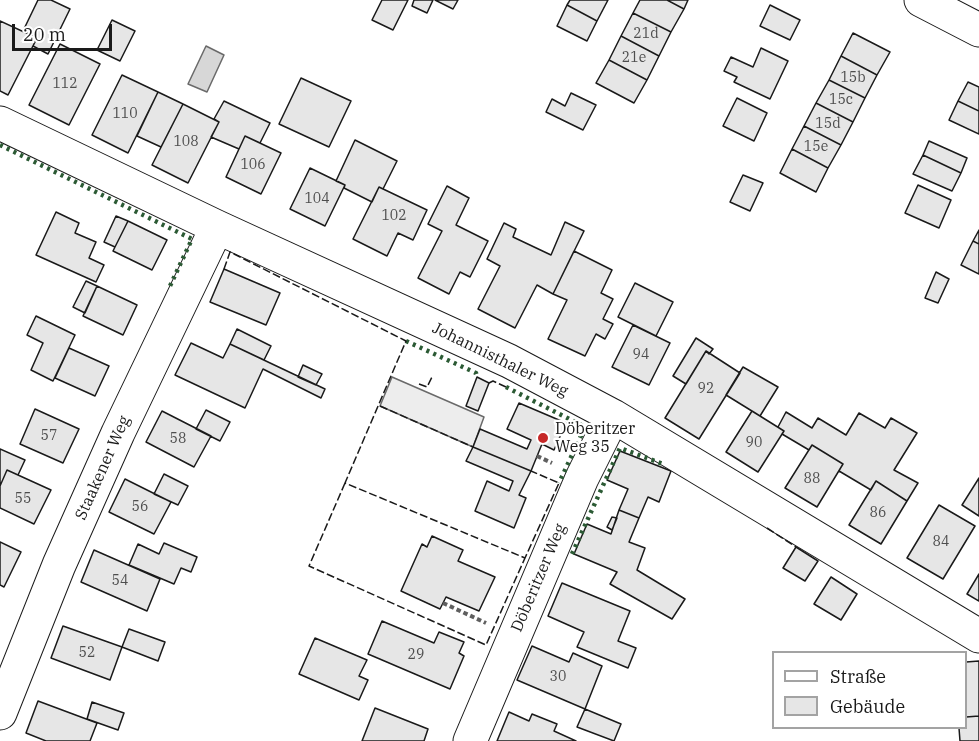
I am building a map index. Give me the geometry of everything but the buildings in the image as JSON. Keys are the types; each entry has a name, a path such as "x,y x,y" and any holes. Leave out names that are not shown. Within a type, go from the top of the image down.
{"street":[{"path":"921,0 979,30"},
{"name":"Johannisthaler Weg","path":"0,123 217,227 509,361 613,416 979,636"},
{"name":"Staakener Weg","path":"0,713 59,565 118,433 217,227"},
{"name":"Döberitzer Weg","path":"470,741 582,478 613,416"}],"path":[{"path":"443,603 513,636"}],"shaded area":[{"path":"206,46 224,55 207,92 188,84"},
{"path":"392,377 484,417 473,447 380,406"}],"hedge":[{"path":"0,145 192,239 170,286"},
{"path":"406,341 476,373 477,377"},
{"path":"506,387 585,427 559,483"},
{"path":"572,554 620,448 663,464"}],"fence":[{"path":"224,269 230,252 406,341 345,483 525,558 559,483 531,471"},
{"path":"419,384 427,387 432,377"},
{"path":"489,383 493,381 506,387"},
{"path":"380,406 473,447"},
{"path":"345,483 309,566 486,645 525,558"},
{"path":"767,528 796,547"}],"place":[{"name":"Döberitzer Weg 35","path":"543,438"}]}
